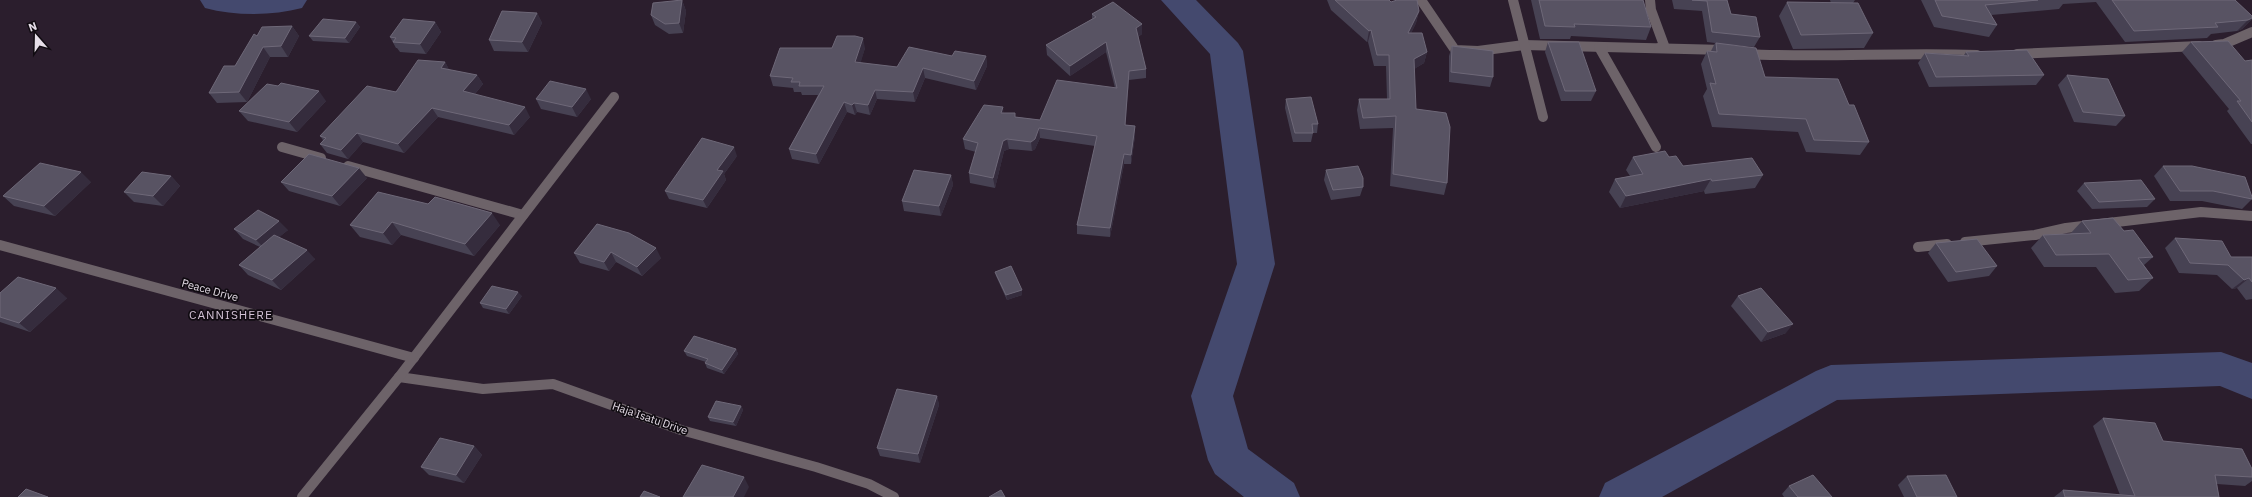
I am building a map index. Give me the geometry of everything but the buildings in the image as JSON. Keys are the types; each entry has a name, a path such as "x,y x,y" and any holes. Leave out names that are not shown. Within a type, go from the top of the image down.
{"street":[{"path":"1421,0 1455,50 1478,51 1524,45 1716,49 1789,56 1924,53 1988,55"},
{"path":"1513,0 1543,117"},
{"path":"1650,0 1651,10 1665,48"},
{"path":"2010,54 2224,44 2252,32"},
{"path":"1599,47 1656,147"},
{"path":"302,497 414,358 614,97"},
{"path":"282,148 523,215"},
{"path":"1918,247 2035,235 2066,228 2201,212 2252,216"},
{"name":"Peace Drive","path":"0,245 414,358"},
{"name":"Haja Isatu Drive","path":"399,377 444,385 483,389 553,384 577,391 681,430 816,467 869,484 894,497"}],"waterway":[{"path":"216,0 242,3 291,0"},
{"path":"1177,0 1226,51 1256,264 1212,396 1230,460 1278,497"},
{"path":"1621,497 1831,383 2221,369 2252,381"}],"district":[{"name":"CANNISHERE","path":"231,314"}]}
